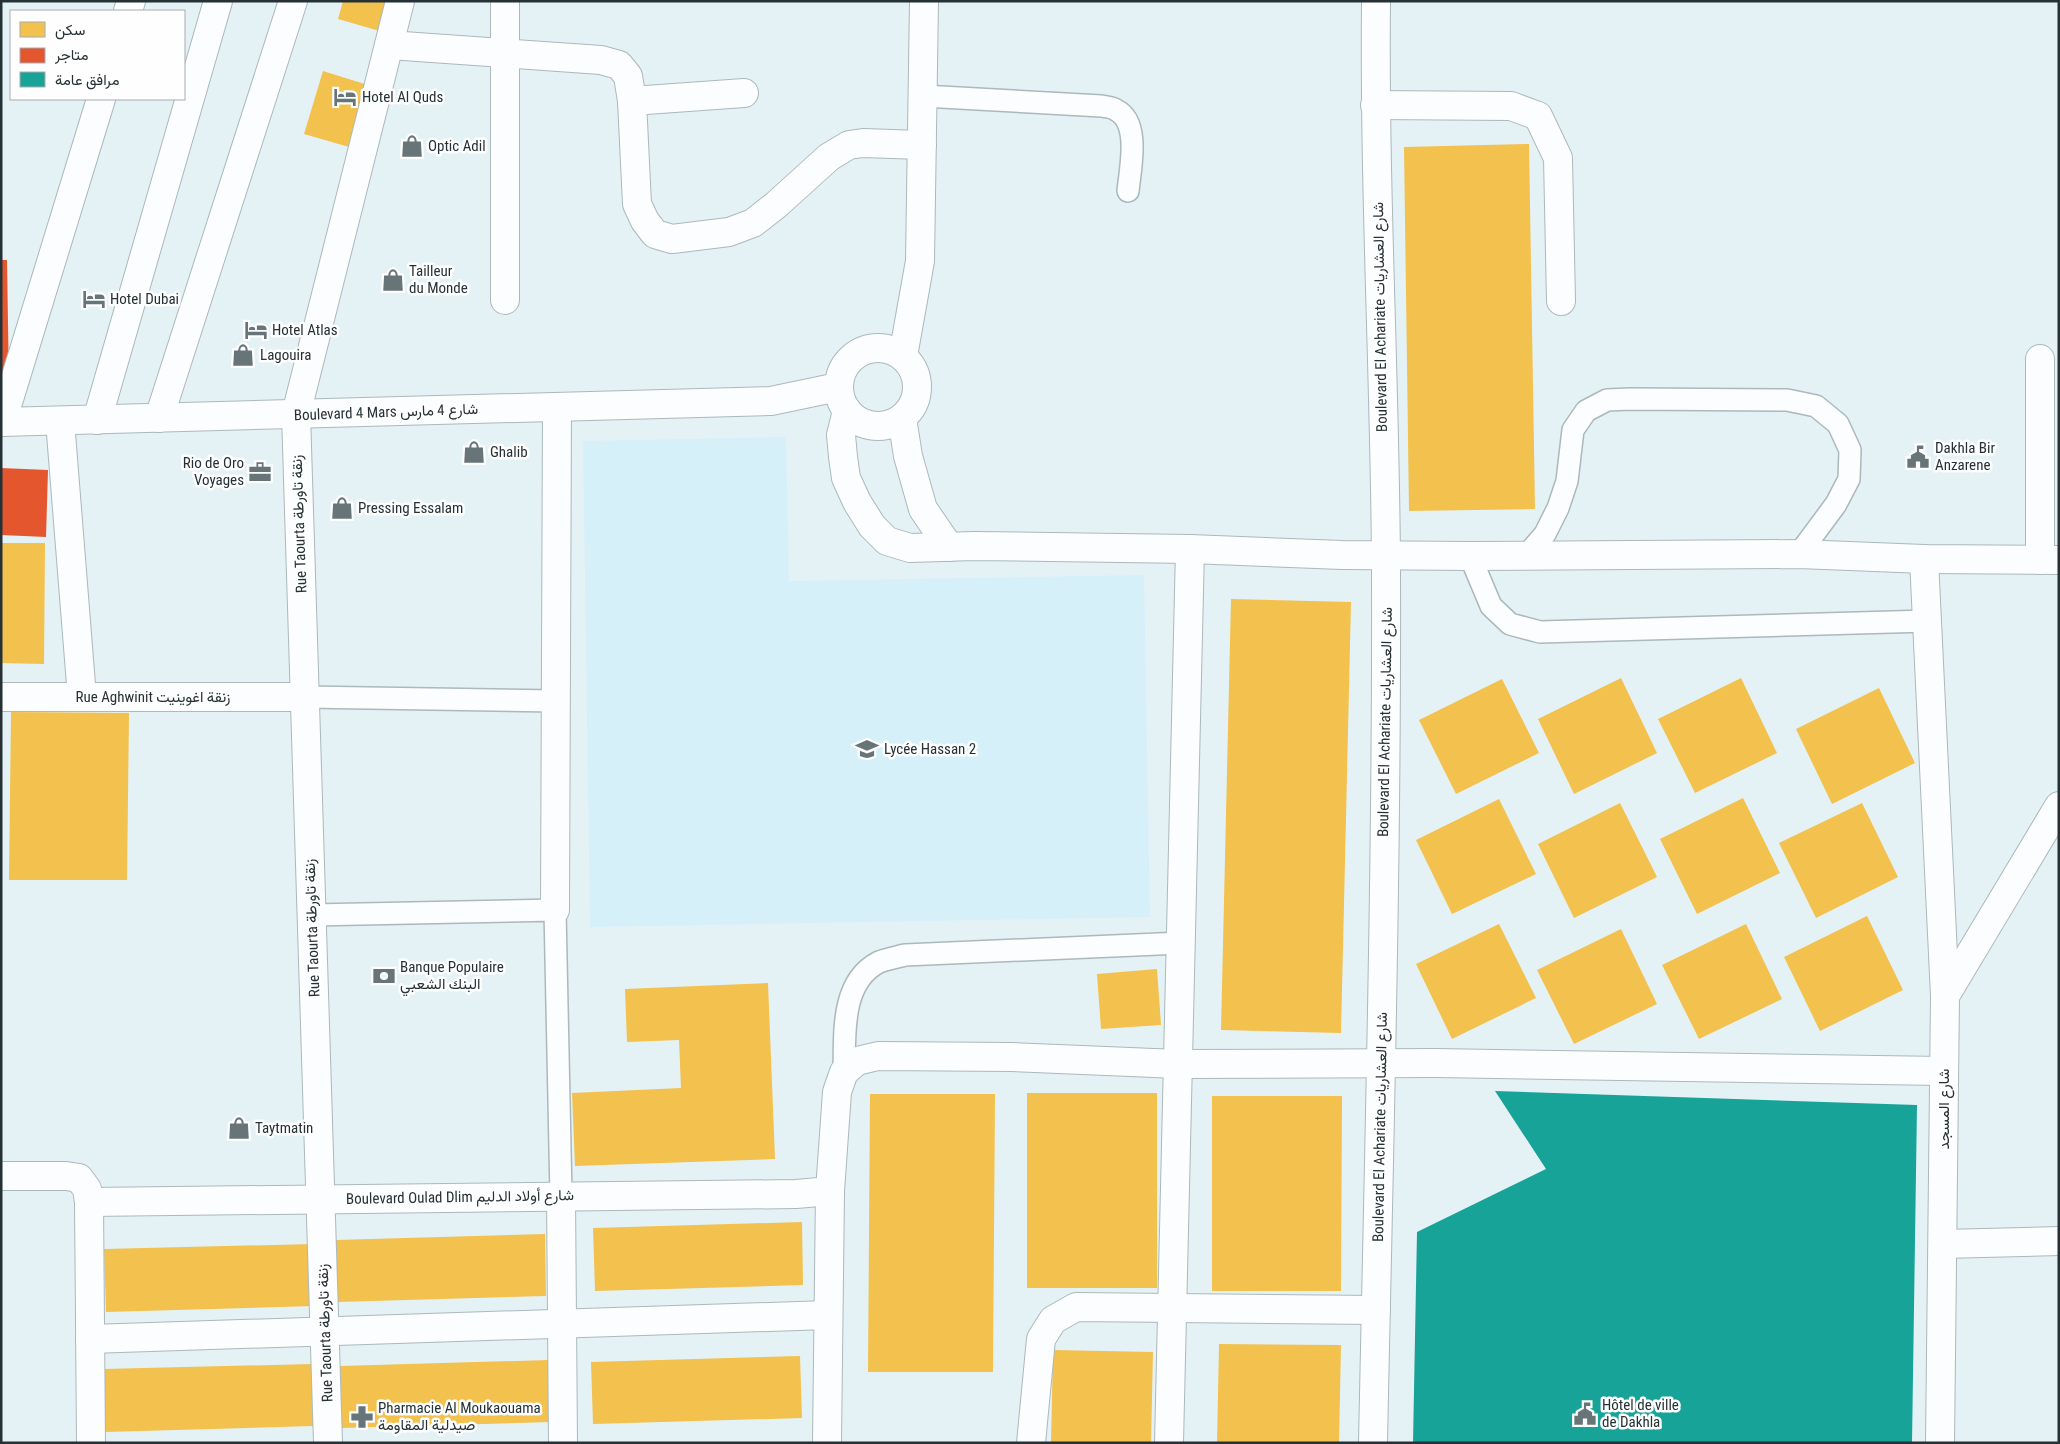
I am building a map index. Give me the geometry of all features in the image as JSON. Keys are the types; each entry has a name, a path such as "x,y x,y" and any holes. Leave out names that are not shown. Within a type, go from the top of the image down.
{"street":[{"path":"97,420 218,1"},
{"path":"159,418 294,1"},
{"name":"Rue Taourta زنقة تاورطة","path":"328,1443 296,414 400,1"},
{"path":"505,1 505,300"},
{"path":"903,356 920,261 924,1"},
{"name":"Boulevard El Achariate شارع العشاريات","path":"1373,1443 1382,1063 1386,555 1375,105 1376,1"},
{"path":"389,45 601,60 619,65 628,76 632,101 637,204 645,221 655,234 672,239 729,232 753,223 829,157 849,145 863,143 922,145"},
{"path":"632,101 744,93"},
{"path":"2,422 101,100"},
{"path":"1375,105 1511,106 1538,116 1558,158 1561,301"},
{"path":"842,399 858,421 873,426 889,425 902,418 914,404 918,387 914,370 903,356 887,348 869,348 853,356 842,369 841,435 846,478 857,502 872,526 887,541 910,548 1190,549 1470,556 1799,554 1924,559 2049,560 2040,359"},
{"name":"Boulevard 4 Mars شارع 4 مارس","path":"2,422 842,399"},
{"path":"555,910 557,407"},
{"path":"902,418 908,456 923,509 949,547"},
{"path":"60,421 82,697"},
{"path":"1169,1443 1190,549"},
{"name":"شارع المسجد","path":"1924,559 1945,996 1940,1443"},
{"name":"Rue Aghwinit زنقة اغوينيت","path":"1,697 305,697"},
{"path":"1945,996 2059,806"},
{"path":"827,1443 830,1191 838,1092 844,1072 857,1062 878,1056 1012,1057 1178,1064 1382,1063 1944,1071"},
{"path":"1,1176 66,1176 79,1178 87,1189 89,1202 91,1443"},
{"name":"Boulevard Oulad Dlim شارع أولاد الدليم","path":"89,1202 796,1194 830,1191"},
{"path":"561,1196 563,1443"},
{"path":"1943,1244 2059,1241"},
{"path":"1031,1443 1041,1339 1053,1320 1076,1307 1376,1310"},
{"path":"90,1339 828,1316"}],"lane":[{"path":"923,96 1101,106 1118,110 1129,123 1132,140 1128,192"},
{"path":"1527,555 1545,534 1558,508 1567,481 1573,430 1586,411 1606,400 1630,399 1787,400 1816,406 1838,424 1850,450 1849,479 1836,504 1799,554"},
{"path":"1470,556 1491,606 1510,624 1540,632 1927,621"},
{"path":"305,697 556,701"},
{"path":"312,915 555,910 561,1196"},
{"path":"844,1072 845,1017 860,978 879,962 905,955 1181,942"}],"shaded area":[{"name":"Lycée Hassan 2","path":"786,437 789,581 1144,575 1150,917 590,927 583,441"}],"building: سكن":[{"path":"343,1 393,1 383,32 338,19"},
{"path":"323,71 368,85 349,147 304,134"},
{"path":"1529,144 1535,509 1409,511 1404,147"},
{"path":"1,543 45,543 44,664 1,663"},
{"path":"1231,599 1351,602 1341,1033 1221,1030"},
{"path":"1621,678 1657,753 1574,794 1538,719"},
{"path":"1741,678 1777,753 1695,793 1658,719"},
{"path":"1502,679 1539,753 1456,794 1419,720"},
{"path":"1879,688 1915,763 1832,804 1796,729"},
{"path":"11,712 129,713 127,880 9,880"},
{"path":"1743,798 1780,873 1697,914 1660,839"},
{"path":"1499,799 1536,874 1452,914 1416,840"},
{"path":"1620,803 1657,877 1574,918 1538,844"},
{"path":"1862,803 1898,877 1816,918 1779,843"},
{"path":"1867,916 1903,990 1820,1031 1784,957"},
{"path":"1499,924 1536,998 1452,1039 1416,964"},
{"path":"1746,924 1782,999 1699,1039 1662,965"},
{"path":"1621,929 1657,1004 1574,1044 1537,970"},
{"path":"1157,969 1161,1025 1101,1029 1097,974"},
{"path":"768,983 775,1159 575,1166 572,1093 681,1088 679,1040 627,1042 625,989"},
{"path":"1027,1093 1157,1093 1157,1288 1027,1288"},
{"path":"870,1094 995,1094 993,1372 868,1372"},
{"path":"1212,1096 1342,1096 1341,1291 1212,1291"},
{"path":"802,1222 803,1285 595,1291 593,1228"},
{"path":"545,1234 546,1296 338,1302 336,1240"},
{"path":"313,1244 315,1306 106,1312 104,1249"},
{"path":"1219,1344 1341,1345 1339,1443 1217,1443"},
{"path":"1053,1350 1153,1352 1151,1443 1051,1443"},
{"path":"800,1356 802,1418 593,1424 591,1362"},
{"path":"549,1360 551,1422 342,1428 340,1366"},
{"path":"312,1364 313,1426 105,1432 103,1369"}],"building: متاجر":[{"path":"1,260 7,260 9,386 1,386"},
{"path":"1,468 48,470 46,537 1,535"}],"building: مرافق عامة":[{"name":"Hôtel de ville de Dakhla","path":"1495,1091 1917,1105 1912,1443 1413,1443 1417,1232 1546,1169"}],"place":[{"name":"Hotel Al Quds","path":"345,97"},
{"name":"Optic Adil","path":"412,146"},
{"name":"Tailleur du Monde","path":"393,280"},
{"name":"Hotel Dubai","path":"94,299"},
{"name":"Hotel Atlas","path":"256,330"},
{"name":"Lagouira","path":"243,355"},
{"name":"Ghalib","path":"474,452"},
{"name":"Dakhla Bir Anzarene","path":"1918,457"},
{"name":"Rio de Oro Voyages","path":"260,472"},
{"name":"Pressing Essalam","path":"342,508"},
{"name":"Lycée Hassan 2","path":"867,749"},
{"name":"Banque Populaire البنك الشعبي","path":"384,976"},
{"name":"Taytmatin","path":"239,1128"},
{"name":"Hôtel de ville de Dakhla","path":"1585,1414"},
{"name":"Pharmacie Al Moukaouama صيدلية المقاومة","path":"362,1417"}]}
